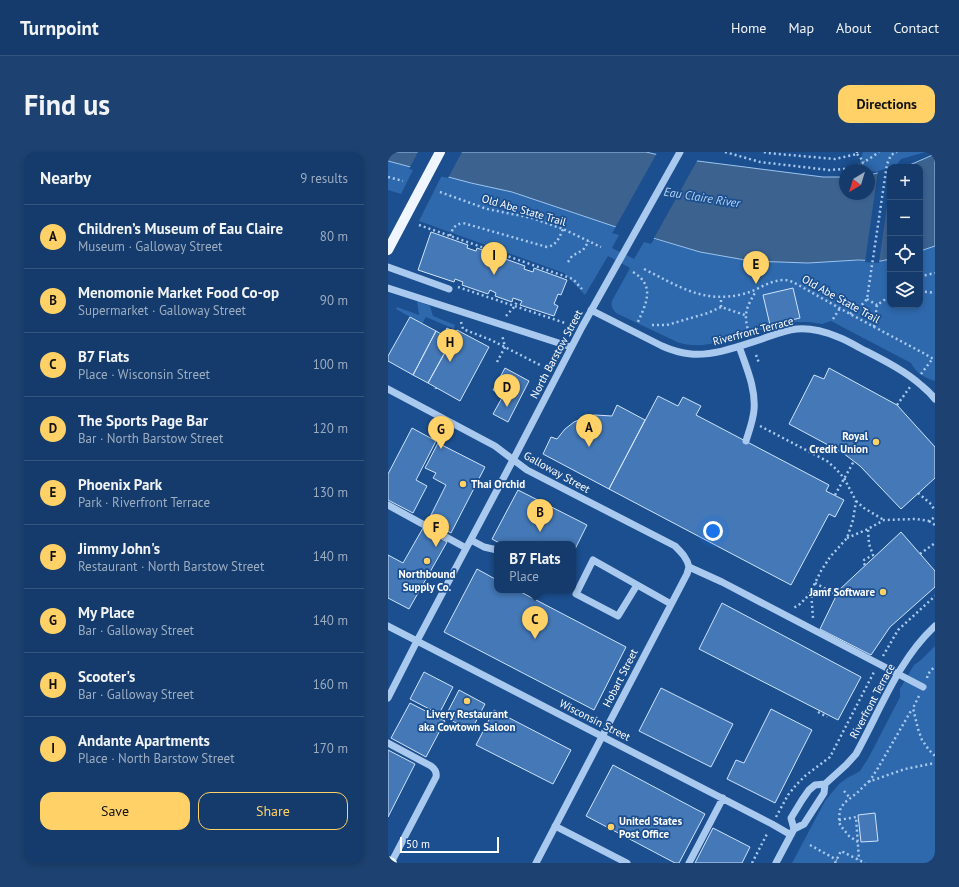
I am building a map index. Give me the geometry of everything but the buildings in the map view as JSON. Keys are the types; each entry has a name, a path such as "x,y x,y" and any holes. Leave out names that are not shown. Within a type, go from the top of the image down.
{"main road":[{"path":"388,250 440,152"}],"street":[{"name":"North Barstow Street","path":"388,698 571,347 656,192 680,152"},
{"path":"388,267 448,288"},
{"path":"388,288 571,347"},
{"name":"Riverfront Terrace","path":"591,310 662,346 674,351 690,354 703,355 798,329 816,331 838,337 872,354 922,385 935,399"},
{"path":"739,346 754,393 752,422 746,441"},
{"name":"Galloway Street","path":"388,389 495,446 527,470 675,546 684,554 689,567"},
{"path":"388,505 466,548"},
{"path":"471,540 484,548 494,550"},
{"path":"576,587 593,560 671,604"},
{"path":"689,567 722,582 923,687"},
{"name":"Hobart Street","path":"536,863 687,574 689,567"},
{"path":"575,593 618,616 637,585"},
{"name":"Wisconsin Street","path":"388,626 772,824 793,832"},
{"name":"Riverfront Terrace","path":"793,832 791,818 802,800 809,790 815,785 825,784 856,754 898,674 914,648 935,626"},
{"path":"388,744 431,766 437,772 436,777 391,863"},
{"name":"Riverfront Terrace","path":"776,863 793,832 804,824 824,793 825,784"},
{"path":"689,863 723,798"},
{"path":"555,826 627,863"}],"path":[{"path":"725,152 760,162 829,170 844,169 856,166 879,152"},
{"path":"764,152 835,159 857,153 864,162"},
{"path":"850,314 860,307 867,299 886,164 891,153 897,152"},
{"path":"388,177 403,181"},
{"name":"Old Abe State Trail","path":"440,192 487,209 532,218 563,229 601,247"},
{"path":"450,236 456,225 463,223 547,248 553,246 563,229"},
{"path":"419,225 573,279 582,289"},
{"path":"568,262 572,256 583,250 589,241"},
{"name":"Old Abe State Trail","path":"644,269 683,289 695,294 708,296 721,297 744,294 774,281 785,280 793,282 934,359"},
{"path":"633,272 640,276 644,282 647,297 634,331"},
{"path":"923,276 935,273"},
{"path":"458,287 565,323"},
{"path":"749,334 746,323 746,315 749,302 756,290"},
{"path":"923,291 935,293"},
{"path":"721,297 721,307"},
{"path":"874,327 877,305 887,298"},
{"path":"867,299 877,305"},
{"path":"652,325 667,325 708,313 721,307 746,315"},
{"path":"833,319 840,308"},
{"path":"460,311 463,330 491,340 542,366"},
{"path":"756,355 760,363"},
{"path":"921,374 934,359"},
{"path":"897,405 911,387"},
{"path":"752,422 827,461 844,478 856,501 864,508 884,520"},
{"path":"835,496 854,461"},
{"path":"918,493 935,511"},
{"path":"847,538 856,501"},
{"path":"929,521 935,517"},
{"path":"783,614 800,604 806,598 830,557 847,538 884,520 916,519 929,521 935,525"},
{"path":"865,566 863,562 864,560 873,556 868,544 868,528"},
{"path":"920,554 935,543"},
{"path":"815,583 837,595"},
{"path":"811,591 813,630"},
{"path":"752,863 788,795 805,776 830,757 898,630 935,596"},
{"path":"858,842 849,836 840,825 840,810 844,803 868,782 878,768 912,708 928,674 935,666"},
{"path":"912,708 922,740 935,756"},
{"path":"818,712 827,717"},
{"path":"868,782 905,770 935,763"},
{"path":"844,791 850,798"},
{"path":"839,820 856,817 859,860"},
{"path":"810,845 837,860"},
{"path":"835,863 841,851 865,863"}],"shaded area":[{"path":"863,152 926,152 901,159 897,164 887,164 887,168 878,172 875,172 875,164 860,164"},
{"path":"388,161 414,168 401,194 388,190"},
{"path":"442,175 512,192 616,227 612,233 619,235 612,248 634,259 644,242 651,244 654,239 700,252 751,261 881,261 887,260 887,308 923,308 923,250 935,246 935,381 921,375 915,370 911,363 831,321 822,324 796,322 706,345 689,345 677,342 616,313 613,310 612,301 630,268 608,256 585,295 564,273 419,221"},
{"path":"417,301 430,306 433,316 455,325 454,329 426,317 422,324 396,309 397,307 419,315"},
{"path":"935,646 935,863 792,863 825,801 839,784 860,771 869,757 900,697 900,689 914,665"}],"water":[{"name":"Eau Claire River","path":"388,152 646,152 690,160 823,177 839,177 839,200 875,200 875,174 887,171 887,260 808,263 751,261 700,252 616,227 512,192 471,183 388,161"},
{"path":"935,154 935,246 923,250 923,164 912,164"}],"pier":[{"path":"418,152 462,152 448,178 409,169"},
{"path":"657,153 698,159 653,240 615,228"},
{"path":"887,169 887,206 879,263 865,262 878,171"}],"place":[{"name":"Andante Apartments","path":"494,275"},
{"name":"Phoenix Park","path":"756,284"},
{"name":"Scooter's","path":"450,362"},
{"name":"The Sports Page Bar","path":"507,407"},
{"name":"Royal Credit Union","path":"876,442"},
{"name":"Children’s Museum of Eau Claire","path":"589,447"},
{"name":"My Place","path":"441,449"},
{"name":"Thai Orchid","path":"463,484"},
{"name":"Menomonie Market Food Co-op","path":"540,532"},
{"name":"Jimmy John's","path":"436,547"},
{"name":"Northbound Supply Co.","path":"427,561"},
{"name":"Jamf Software","path":"883,592"},
{"name":"B7 Flats","path":"535,639"},
{"name":"Livery Restaurant aka Cowtown Saloon","path":"467,701"},
{"name":"United States Post Office","path":"611,827"}]}
